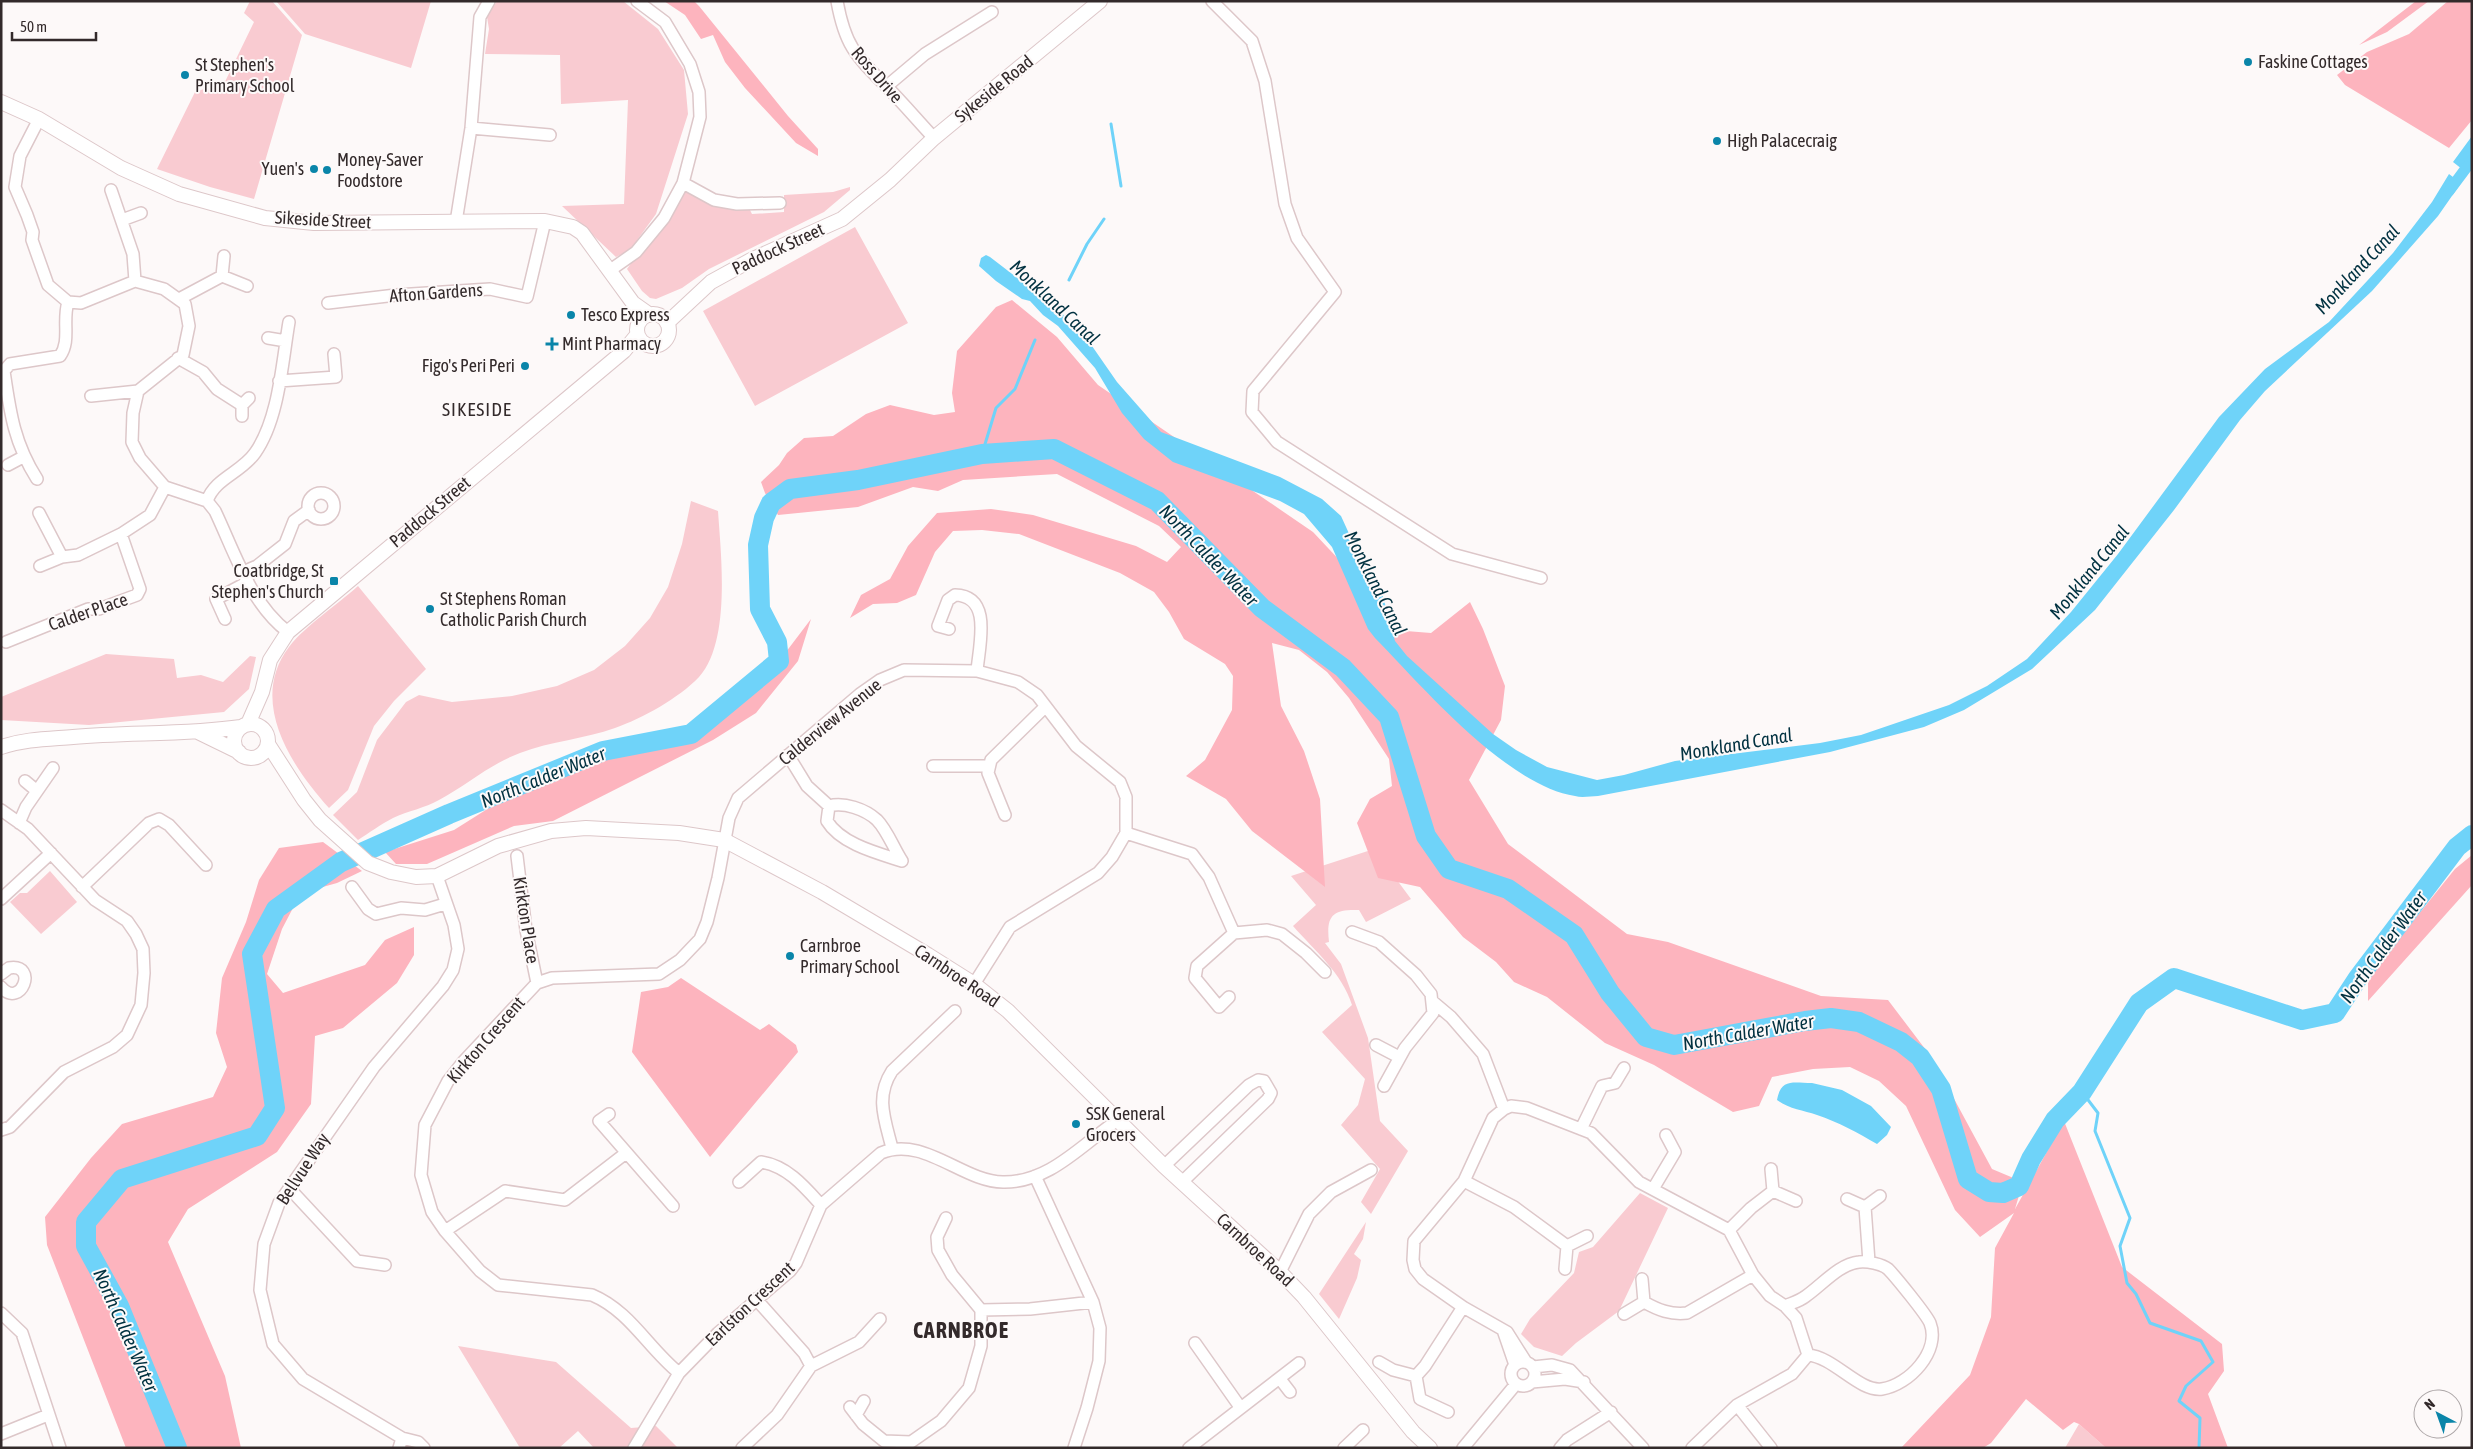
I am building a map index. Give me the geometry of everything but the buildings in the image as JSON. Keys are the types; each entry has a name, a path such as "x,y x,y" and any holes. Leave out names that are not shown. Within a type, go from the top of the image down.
{"street":[{"path":"456,222 471,128 480,17 489,1"},
{"path":"609,271 636,252 664,218 683,184 700,117 699,92 690,64 665,22 637,1"},
{"name":"Ross Drive","path":"837,1 846,38 867,69 886,86 934,138"},
{"name":"Sykeside Road","path":"890,180 934,138 1100,1"},
{"path":"1212,1 1252,41 1265,81 1285,204 1297,238 1335,292 1253,392 1252,412 1277,442 1452,554 1541,578"},
{"path":"886,86 925,54 992,12"},
{"name":"Sikeside Street","path":"1,102 39,119 121,168 179,194 265,218 314,224 545,221 573,227 582,233 632,302 640,334"},
{"path":"39,119 20,156 15,187 28,215 33,232 32,240 48,285 68,302 81,303 135,281 164,288 185,304 189,326 183,355 138,391 91,396"},
{"path":"471,128 550,135"},
{"name":"Paddock Street","path":"239,752 234,737 245,725 262,692 270,660 288,632 624,351 659,318 683,306 711,282 751,260 842,219 890,180"},
{"path":"683,184 714,200 737,204 780,202"},
{"path":"111,190 133,254 135,281"},
{"path":"122,220 141,213"},
{"name":"Afton Gardens","path":"328,303 396,295 490,289 527,297 545,221"},
{"path":"222,276 224,256"},
{"path":"178,299 222,276 247,286"},
{"path":"36,479 23,457 16,438 4,371 10,364 60,356 66,348 64,314 68,302"},
{"name":"Sikeside Street","path":"632,302 659,318"},
{"path":"640,334 657,346 665,341 669,331 659,318"},
{"path":"207,501 211,490 244,467 256,452 271,424 289,322"},
{"path":"268,338 286,341"},
{"path":"280,381 336,377 334,354"},
{"path":"178,358 203,372 217,389 244,407"},
{"path":"138,391 133,413 132,442 140,458 165,487 207,501 215,511 260,604 276,623 288,632"},
{"path":"8,465 23,457"},
{"path":"40,566 62,557 78,555 121,534 150,515 165,487"},
{"path":"225,619 216,599 285,544 294,521 309,510"},
{"path":"39,513 62,557"},
{"name":"Calder Place","path":"6,642 88,609 99,609 138,595 140,589 121,534"},
{"path":"950,629 938,626 948,600 955,595 969,597 975,602 981,615 977,671"},
{"name":"Calderview Avenue","path":"724,840 729,818 738,798 860,694 895,672 951,669 977,671 1004,677 1028,687 1076,746 1120,782 1126,797 1126,833 1112,858 1098,873 1010,927 974,984"},
{"name":"Paddock Street","path":"262,692 262,727 268,737 264,750"},
{"path":"1005,815 988,773 988,766 1045,707"},
{"path":"1,747 20,741 131,732 195,731 245,725 262,727"},
{"path":"195,731 251,758 264,750"},
{"name":"Carnbroe Road","path":"264,750 282,767 304,800 340,838 368,863 403,876 437,876 498,846 550,831 586,828 679,833 724,840 822,892 974,984 1022,1025 1164,1166 1280,1272 1310,1304 1413,1432 1430,1448"},
{"path":"788,755 807,786 829,806"},
{"path":"933,766 988,766"},
{"path":"19,823 53,768"},
{"path":"25,781 38,791"},
{"path":"838,804 854,808 877,820 902,861 874,852 833,832 827,821 829,806 838,804"},
{"path":"1,810 28,829 95,900 127,921 143,949 144,973 141,1005 127,1034 113,1047 64,1072 10,1127 1,1130"},
{"path":"82,887 149,823 159,819 170,825 206,865"},
{"path":"1126,833 1192,854 1209,877 1234,933"},
{"name":"Kirkton Crescent","path":"679,1372 667,1363 625,1315 601,1299 592,1295 498,1285 480,1271 445,1231 432,1212 421,1175 425,1125 448,1081 458,1068 537,983 552,978 659,974 680,960 700,939 706,922 724,840"},
{"path":"1,899 51,854"},
{"name":"Kirkton Place","path":"517,856 526,930 537,983"},
{"name":"Bellvue Way","path":"424,1448 418,1442 401,1443 302,1379 273,1344 260,1290 264,1244 279,1203 374,1067 443,986 452,970 458,949 454,925 437,876"},
{"path":"352,887 368,910 376,914 401,908 425,910 446,904"},
{"path":"1229,997 1219,1007 1194,978 1197,966 1234,933 1268,930 1282,934 1306,953 1325,972"},
{"path":"1352,932 1379,942 1391,951 1431,994 1432,1013 1399,1057 1384,1086"},
{"path":"1,974 8,968 16,968 23,972 25,980 23,988 16,992 8,992 1,987"},
{"path":"1432,1001 1451,1017 1483,1054 1504,1108"},
{"path":"955,1011 892,1071 884,1083 881,1104 892,1148 915,1150 990,1180 1003,1182 1035,1176 1060,1165 1118,1120"},
{"path":"1376,1045 1399,1057"},
{"path":"1580,1129 1602,1086 1615,1083 1624,1068"},
{"path":"1164,1166 1249,1084 1258,1080 1264,1081 1272,1094 1268,1099 1182,1182"},
{"path":"1532,1382 1535,1373 1525,1365 1502,1328 1463,1306 1419,1274 1415,1269 1412,1250 1414,1241 1464,1181 1493,1118 1504,1108 1511,1106 1527,1108 1591,1133 1639,1182 1682,1202 1729,1230 1753,1275 1770,1296 1785,1306 1796,1318 1808,1355"},
{"path":"609,1114 599,1121 672,1206"},
{"path":"1653,1189 1675,1152 1666,1135"},
{"name":"Earlston Crescent","path":"634,1448 679,1372 710,1340 796,1263 821,1205 881,1153 892,1148"},
{"path":"445,1231 504,1191 565,1200 626,1152"},
{"path":"739,1182 761,1162 771,1164 796,1178 821,1205"},
{"path":"1771,1169 1773,1191"},
{"path":"1280,1272 1309,1214 1330,1192 1371,1170"},
{"path":"1035,1176 1093,1302 1100,1328 1099,1361 1074,1448"},
{"path":"1464,1181 1514,1207 1567,1246"},
{"path":"289,1188 357,1261 385,1264"},
{"path":"1729,1230 1750,1208 1773,1191"},
{"path":"1773,1191 1796,1202"},
{"path":"1865,1207 1880,1196"},
{"path":"1847,1199 1865,1207"},
{"path":"1865,1207 1869,1262"},
{"path":"864,1401 853,1411 862,1424 884,1441 911,1442 941,1422 969,1388 982,1346 981,1310 952,1275 938,1250 937,1238 946,1218"},
{"path":"1567,1246 1587,1236"},
{"path":"1565,1269 1567,1246"},
{"path":"1785,1306 1804,1298 1848,1264 1869,1262 1887,1268 1930,1322 1932,1336 1927,1356 1908,1377 1895,1385 1882,1389 1870,1388 1819,1356 1808,1355"},
{"path":"1644,1302 1657,1309 1676,1314 1687,1312 1753,1275"},
{"path":"1642,1279 1644,1302"},
{"path":"756,1299 804,1353 812,1366"},
{"path":"981,1310 1030,1309 1093,1302"},
{"path":"1624,1314 1644,1302"},
{"path":"1416,1376 1425,1366 1463,1306"},
{"path":"1,1313 22,1333 60,1448"},
{"path":"742,1448 777,1415 812,1366 860,1342 880,1319"},
{"path":"1195,1343 1209,1353 1240,1408"},
{"path":"1692,1448 1737,1404 1792,1374 1808,1355"},
{"path":"1379,1362 1393,1370 1416,1376"},
{"path":"1189,1448 1300,1363"},
{"path":"1584,1382 1565,1379 1532,1382 1523,1386 1516,1384 1511,1375 1525,1365 1552,1365 1570,1370 1584,1382 1643,1448"},
{"path":"1416,1376 1420,1399 1448,1412"},
{"path":"1280,1379 1290,1392"},
{"path":"1463,1448 1516,1384"},
{"path":"1737,1404 1771,1448"},
{"path":"1560,1448 1567,1440 1610,1412"},
{"path":"1,1434 48,1415"},
{"path":"1344,1448 1362,1430"},
{"name":"Carnbroe Road","path":"1413,1432 1421,1448"},
{"path":"1453,1448 1471,1437"}],"shaded area":[{"path":"250,1 272,1 302,35 254,199 210,187 157,169 195,92 207,88 220,92 254,22 244,13"},
{"path":"276,1 431,1 411,68 305,34"},
{"path":"497,1 623,1 658,29 684,70 688,114 656,214 630,250 616,257 562,206 624,204 628,100 561,104 560,55 485,54 489,29 487,17"},
{"path":"664,1 694,1 699,6 788,116 818,149 818,156 796,143 745,88 725,62 713,35 701,39 685,15"},
{"path":"2416,1 2429,1 2387,32 2359,45"},
{"path":"2448,1 2472,1 2472,120 2449,148 2345,85 2337,75 2367,52 2409,34"},
{"path":"850,187 850,190 824,212 709,269 682,288 656,299 650,298 642,291 627,269 680,193 687,190 716,207 749,208 752,214 784,212 784,195 833,192"},
{"path":"855,227 908,323 755,406 703,311"},
{"path":"1012,300 1057,337 1098,385 1313,532 1406,631 1431,633 1470,602 1483,629 1505,686 1501,720 1469,780 1508,844 1627,934 1668,942 1821,996 1888,1000 1932,1058 1992,1169 2023,1182 2015,1209 2064,1121 2122,1267 2222,1344 2224,1371 2208,1394 2228,1448 2106,1448 2079,1424 2074,1422 2063,1430 2026,1399 1991,1443 1983,1448 1901,1448 1970,1375 1991,1317 1995,1248 2014,1213 1980,1237 1955,1210 1906,1106 1879,1081 1850,1067 1813,1069 1772,1077 1759,1106 1733,1112 1654,1065 1605,1043 1547,997 1514,982 1496,962 1463,937 1420,887 1378,878 1357,823 1370,799 1392,786 1389,759 1349,698 1327,672 1299,650 1272,643 1281,706 1304,751 1320,799 1325,887 1252,831 1226,799 1186,776 1205,760 1232,710 1233,676 1225,664 1184,639 1169,612 1154,592 1120,573 1019,534 982,530 953,531 935,552 916,595 897,603 873,604 850,618 861,595 890,579 908,546 937,513 991,509 1033,515 1136,546 1167,562 1181,547 1159,526 1057,474 963,480 938,491 913,487 858,507 778,515 761,482 779,465 787,453 804,438 833,436 866,414 890,405 934,415 955,412 952,393 957,351 996,307"},
{"path":"691,501 718,511 722,597 716,642 709,661 699,677 691,685 660,707 626,724 604,732 532,749 509,758 439,800 393,818 358,840 333,815 357,792 377,740 406,702 419,695 452,702 512,696 557,686 594,670 625,646 650,618 668,587 682,544"},
{"path":"358,586 426,669 394,701 374,726 348,790 329,808 301,773 279,732 274,711 273,689 277,668 289,647 313,623"},
{"path":"811,619 798,661 756,713 713,740 553,821 514,826 427,864 396,864 385,852 454,830 500,801 591,759 674,744 733,705 767,677"},
{"path":"106,654 174,659 177,678 201,675 223,682 250,656 256,657 249,689 224,712 89,725 1,720 1,697"},
{"path":"323,842 362,871 337,883 312,890 294,906 282,929 267,974 283,993 365,965 385,940 414,927 414,955 397,983 343,1028 315,1036 311,1104 277,1152 188,1209 168,1242 225,1376 241,1448 126,1448 47,1245 45,1217 91,1158 122,1124 213,1097 227,1067 216,1033 222,978 246,922 259,880 279,848"},
{"path":"1374,849 1411,899 1366,922 1359,910 1337,913 1330,920 1329,942 1325,943 1341,964 1368,1038 1380,1121 1408,1151 1371,1214 1361,1202 1380,1169 1341,1125 1358,1105 1365,1079 1322,1032 1352,1005 1335,973 1293,926 1316,905 1291,876"},
{"path":"2472,855 2472,885 2368,1001 2368,977 2455,869"},
{"path":"50,871 77,902 41,934 10,902 20,893 27,893"},
{"path":"681,978 760,1030 769,1024 796,1045 798,1052 710,1157 632,1052 641,992 668,987"},
{"path":"1640,1193 1668,1208 1619,1311 1576,1343 1562,1356 1534,1347 1521,1334 1530,1319 1574,1273 1579,1252 1593,1247"},
{"path":"1366,1222 1363,1239 1354,1254 1361,1260 1357,1278 1339,1319 1319,1294"},
{"path":"458,1346 556,1362 631,1428 656,1426 678,1448 594,1448 578,1431 559,1448 520,1448"},
{"path":"2079,1424 2106,1448 2065,1448"}],"water":[{"path":"2472,136 2472,166 2467,173 2453,162"},
{"path":"2449,174 2461,183 2438,216 2372,291 2265,391 2240,420 2174,510 2095,610 2032,669 1964,710 1924,727 1830,752 1586,797 1575,796 1549,788 1521,774 1467,731 1441,707 1368,629 1332,547 1304,514 1280,501 1173,462 1144,439 1122,413 1095,368 1058,326 1043,315 1030,301 1022,299 996,281 979,266 981,258 986,255 990,257 1058,309 1092,346 1117,382 1161,432 1280,477 1322,499 1341,516 1362,562 1381,589 1395,641 1407,656 1493,734 1516,750 1547,767 1597,780 1624,775 1675,761 1820,743 1861,735 1949,705 1987,686 2027,659 2071,612 2118,554 2219,417 2265,369 2329,322 2393,253 2432,202"},
{"path":"1789,1083 1812,1083 1842,1090 1871,1106 1891,1127 1887,1135 1877,1144 1833,1121 1791,1107 1777,1100 1781,1088"}],"waterway":[{"path":"1111,124 1121,186"},
{"name":"Monkland Canal","path":"2449,191 2472,160"},
{"path":"1069,280 1087,244 1104,219"},
{"path":"982,454 996,408 1015,389 1035,340"},
{"name":"North Calder Water","path":"177,1448 119,1306 86,1246 86,1222 122,1179 257,1136 275,1108 252,954 276,909 341,862 449,814 603,751 691,734 779,661 777,642 760,609 758,545 764,518 771,503 790,489 858,480 982,454 1054,449 1157,501 1262,608 1343,668 1389,717 1426,836 1449,869 1508,889 1574,935 1610,993 1646,1037 1674,1045 1805,1021 1831,1018 1859,1022 1901,1042 1920,1057 1941,1089 1968,1179 1989,1192 2003,1193 2019,1186 2031,1159 2055,1120 2082,1092 2139,1003 2174,978 2302,1020 2335,1013 2358,978 2457,847 2472,835"},
{"path":"2082,1092 2098,1113 2095,1131 2130,1218 2120,1246 2127,1283 2136,1294 2150,1323 2201,1341 2213,1362 2186,1386 2179,1401 2200,1418 2199,1448"}],"place":[{"name":"Faskine Cottages","path":"2248,62"},
{"name":"St Stephen's Primary School","path":"185,75"},
{"name":"High Palacecraig","path":"1717,141"},
{"name":"Yuen's","path":"314,169"},
{"name":"Money-Saver Foodstore","path":"327,170"},
{"name":"Tesco Express","path":"571,315"},
{"name":"Mint Pharmacy","path":"552,344"},
{"name":"Figo's Peri Peri","path":"525,366"},
{"name":"Coatbridge, St Stephen's Church","path":"334,581"},
{"name":"St Stephens Roman Catholic Parish Church","path":"430,609"},
{"name":"Carnbroe Primary School","path":"790,956"},
{"name":"SSK General Grocers","path":"1076,1124"}],"district":[{"name":"SIKESIDE","path":"477,409"},
{"name":"CARNBROE","path":"961,1330"}]}
